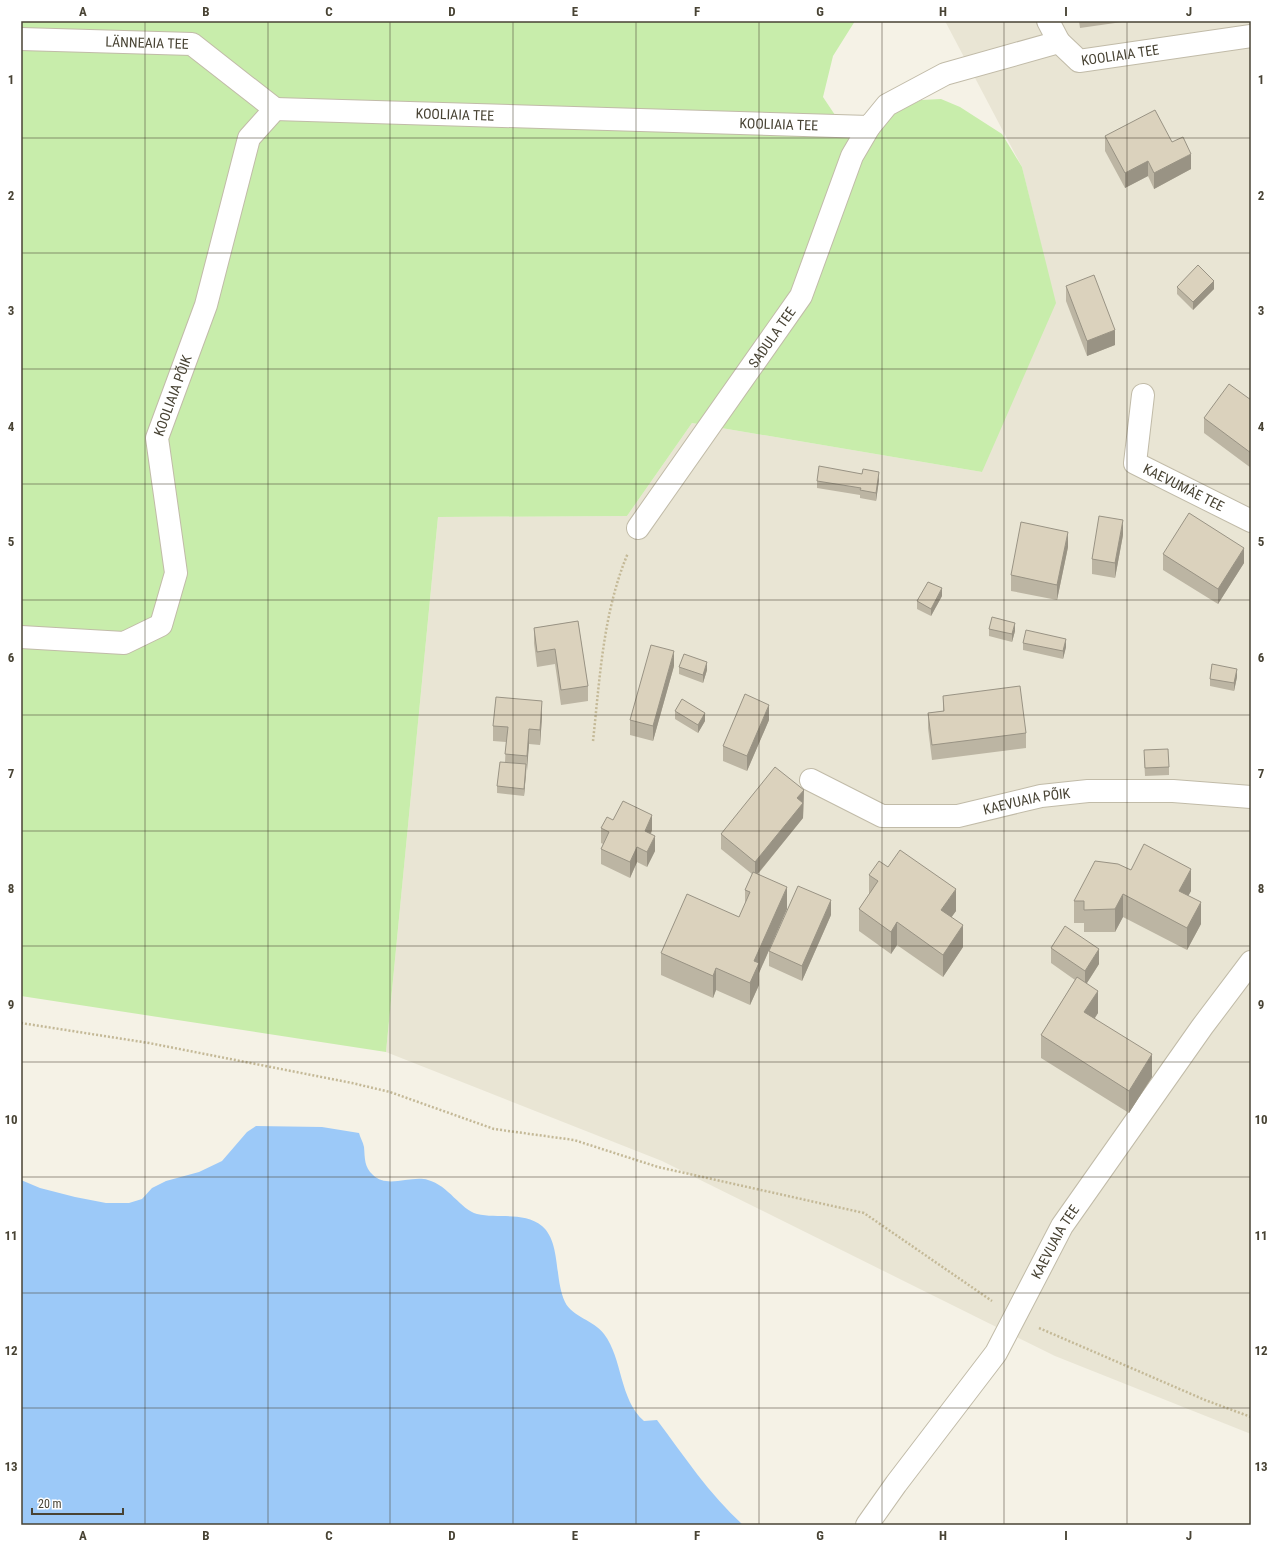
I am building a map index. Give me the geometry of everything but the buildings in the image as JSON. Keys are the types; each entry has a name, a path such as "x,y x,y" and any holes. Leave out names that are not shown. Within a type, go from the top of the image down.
{"street":[{"path":"869,127 887,105 945,74 1059,42 1048,21"},
{"name":"KOOLIAIA TEE","path":"1059,42 1079,61 1251,36"},
{"name":"LÄNNEAIA TEE","path":"21,38 192,44 275,109"},
{"name":"KOOLIAIA TEE","path":"275,109 869,127"},
{"name":"KOOLIAIA PÕIK","path":"21,637 124,643 161,625 176,573 157,438 206,306 249,138 275,109"},
{"name":"SADULA TEE","path":"638,528 801,296 852,156 869,127"},
{"name":"KAEVUMÄE TEE","path":"1143,395 1135,463 1251,521"},
{"name":"KAEVUAIA PÕIK","path":"811,780 882,816 958,816 1041,796 1088,791 1173,791 1251,797"},
{"name":"KAEVUAIA TEE","path":"867,1525 896,1484 996,1353 1062,1226 1202,1027 1251,962"}],"path":[{"path":"593,741 608,615 622,567 638,528"},
{"path":"21,1023 149,1043 352,1083 390,1092 494,1129 574,1140 658,1167 864,1213 1015,1317 1205,1400 1251,1417"}],"shaded area":[{"path":"945,21 1251,21 1251,1434 1055,1356 662,1161 386,1052 438,517 627,516 692,423 982,472 1046,266 1022,167"}],"green space":[{"path":"21,21 855,21 833,56 823,97 835,115 886,118 921,100 941,99 960,107 1002,134 1022,167 1056,303 982,472 692,423 627,516 438,517 386,1052 21,996"}],"water":[{"path":"256,1126 322,1127 359,1133 364,1147 366,1166 373,1175 379,1179 385,1181 414,1179 428,1180 442,1187 471,1212 485,1215 527,1218 542,1226 552,1241 555,1251 559,1283 565,1302 568,1307 595,1325 604,1334 615,1355 625,1390 636,1412 644,1421 657,1420 708,1488 743,1525 21,1525 21,1180 40,1188 75,1197 106,1203 129,1203 142,1199 152,1188 166,1181 199,1172 222,1161 247,1132"}]}
